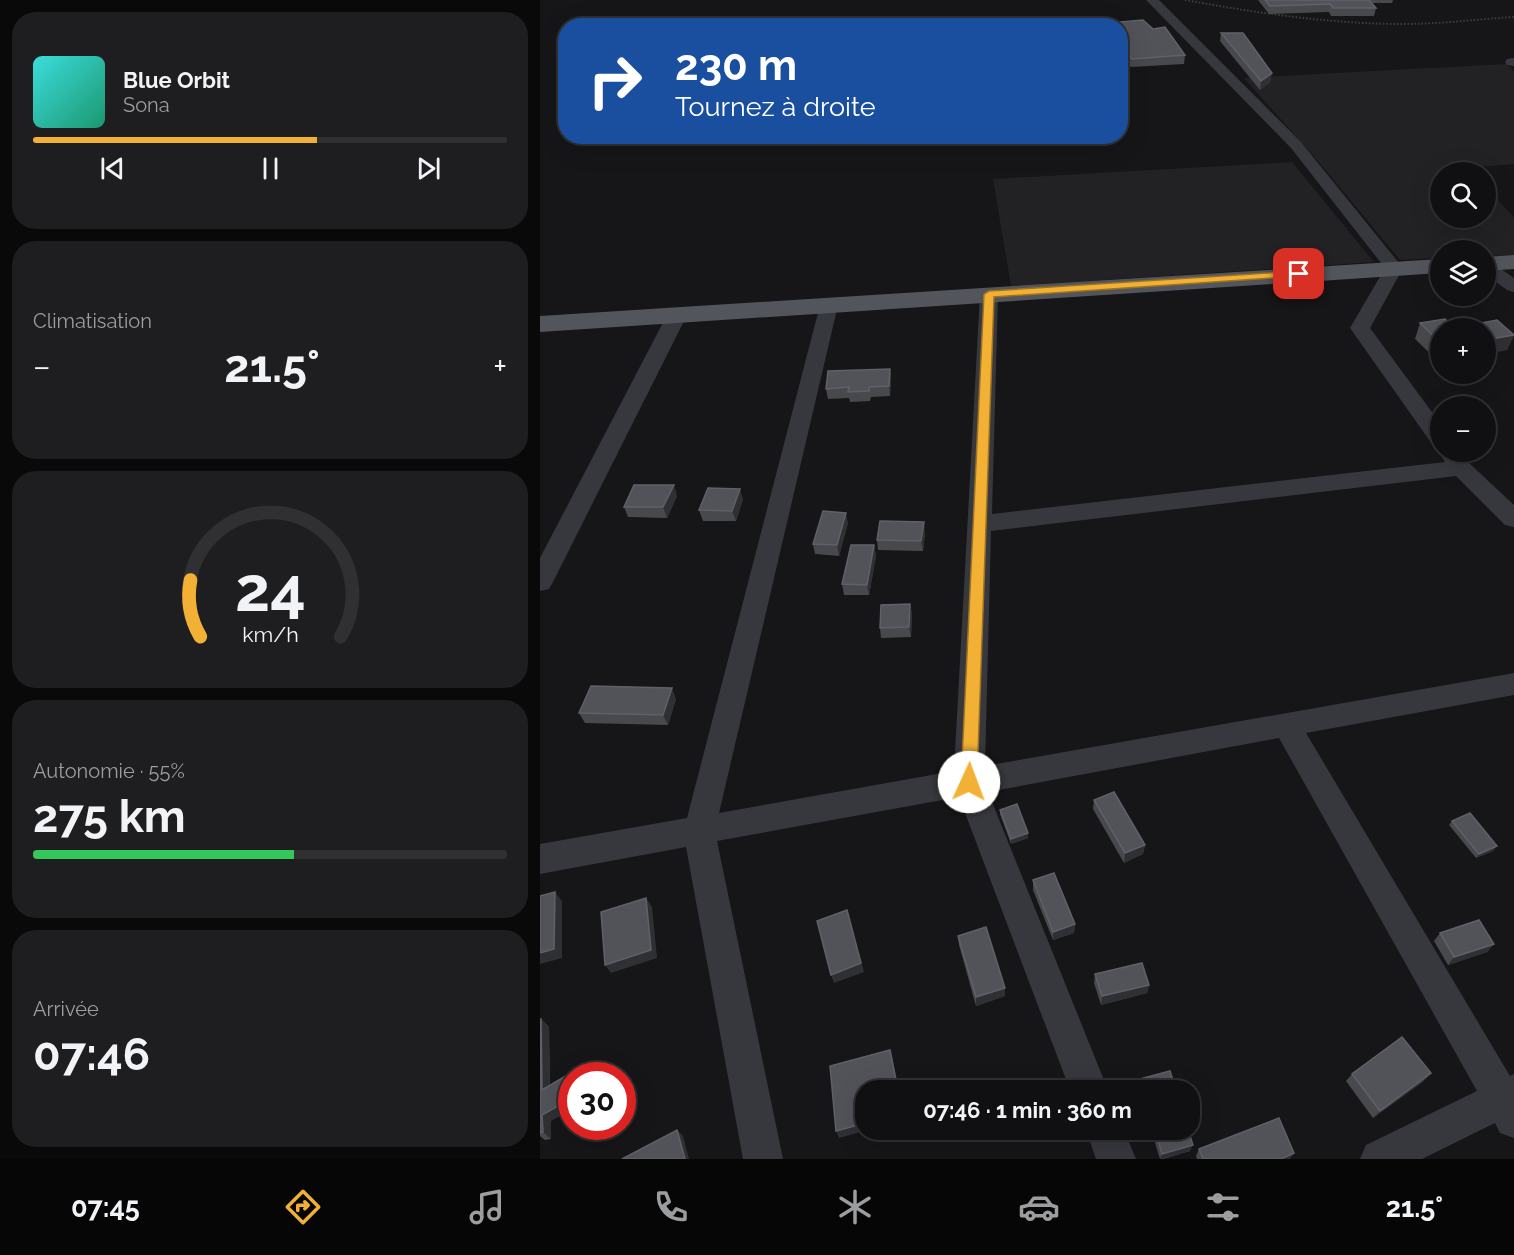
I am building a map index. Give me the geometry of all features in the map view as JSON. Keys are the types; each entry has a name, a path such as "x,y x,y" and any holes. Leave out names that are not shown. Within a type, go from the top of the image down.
{"main road":[{"path":"1496,264 1514,262"},
{"path":"540,324 1430,266"}],"street":[{"path":"1152,0 1296,145 1394,268 1360,328 1430,425"},
{"path":"1496,273 1514,286"},
{"path":"989,294 969,782 1085,1080"},
{"path":"763,1159 699,831 829,305"},
{"path":"540,582 677,315"},
{"path":"980,524 1440,462"},
{"path":"1457,462 1514,519"},
{"path":"540,859 1514,684"},
{"path":"1286,725 1510,1104 1380,1159"},
{"path":"1108,1140 1116,1159"}],"path":[{"path":"1185,0 1280,15 1337,21 1405,24 1514,17"}],"shaded area":[{"path":"1506,64 1514,71 1514,164 1496,166 1496,162 1430,162 1430,228 1496,228 1496,198 1514,217 1514,255 1496,256 1496,240 1430,240 1430,258 1400,260 1318,161 1244,78"},
{"path":"1292,162 1374,262 1011,286 993,179"}],"building":[{"path":"1265,0 1369,0 1376,8 1333,8 1330,4 1270,6"},
{"path":"1143,20 1153,29 1165,27 1185,55 1132,59 1128,55 1128,21"},
{"path":"1221,33 1243,33 1272,73 1261,81"},
{"path":"1496,320 1497,320 1514,335 1496,338"},
{"path":"1430,321 1430,332 1420,323"},
{"path":"890,369 889,386 869,387 869,391 848,392 849,387 826,389 828,371"},
{"path":"634,485 674,485 663,507 624,507"},
{"path":"708,488 740,489 732,511 699,510"},
{"path":"823,511 846,513 837,545 813,544"},
{"path":"880,521 924,522 921,541 877,540"},
{"path":"851,545 874,545 867,585 842,584"},
{"path":"910,604 909,627 880,628 881,605"},
{"path":"591,686 672,688 663,715 579,713"},
{"path":"1114,792 1145,845 1125,853 1094,800"},
{"path":"1017,804 1028,833 1011,839 1000,810"},
{"path":"1470,813 1497,846 1479,854 1452,821"},
{"path":"1054,873 1075,924 1053,932 1033,880"},
{"path":"555,892 554,949 540,953 540,896"},
{"path":"646,898 651,950 605,965 601,912"},
{"path":"847,910 861,963 831,975 817,921"},
{"path":"1479,920 1494,944 1454,957 1440,933"},
{"path":"986,927 1005,988 976,997 958,936"},
{"path":"1142,963 1149,985 1102,996 1095,974"},
{"path":"541,1019 542,1090 558,1080 558,1106 542,1115 543,1132 540,1133"},
{"path":"1402,1037 1431,1073 1380,1111 1352,1074"},
{"path":"890,1050 896,1080 855,1080 855,1126 836,1131 830,1066"},
{"path":"1170,1071 1173,1080 1140,1080"},
{"path":"1279,1118 1294,1153 1281,1159 1203,1159 1199,1149"},
{"path":"677,1130 685,1159 622,1159"},
{"path":"1158,1140 1191,1140 1193,1145 1162,1154"}],"route":[{"path":"969,782 989,294 1299,274"}]}
